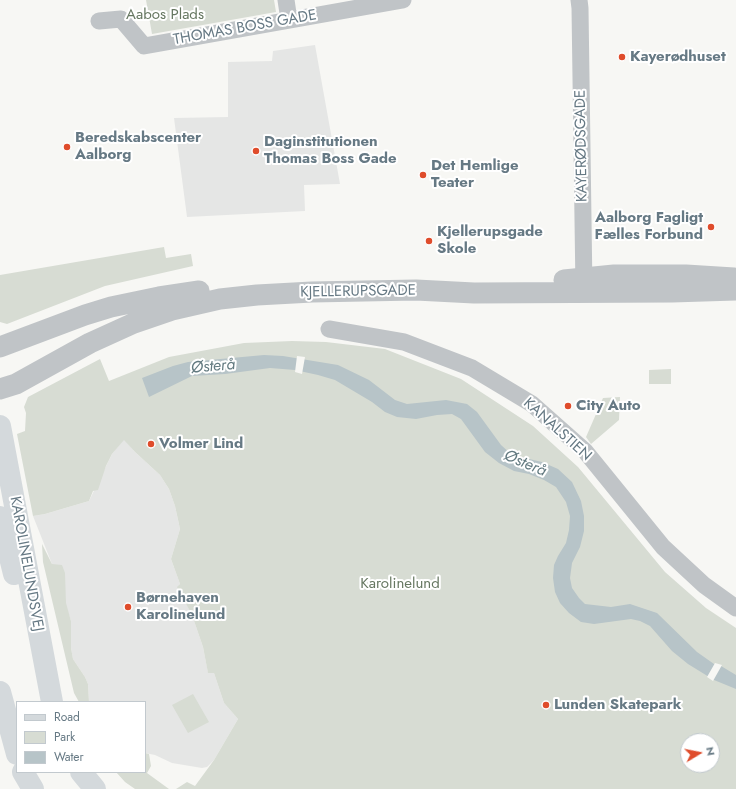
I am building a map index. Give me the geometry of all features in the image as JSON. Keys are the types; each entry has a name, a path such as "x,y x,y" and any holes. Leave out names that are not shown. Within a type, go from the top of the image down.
{"main road":[{"name":"KAROLINELUNDSVEJ","path":"0,426 51,698"},
{"path":"0,517 13,570 51,698"},
{"path":"0,692 16,750"},
{"path":"24,773 32,789"},
{"path":"82,773 95,789"}],"street":[{"path":"286,0 290,20"},
{"name":"THOMAS BOSS GADE","path":"99,21 121,19 144,46 403,0"},
{"name":"KAYERØDSGADE","path":"579,0 584,285"},
{"name":"KJELLERUPSGADE","path":"0,390 16,384 107,334 172,310 220,299 312,292 416,290 474,293 584,285 621,275 686,275 736,279"},
{"name":"KJELLERUPSGADE","path":"0,346 111,307 209,289 312,284 419,282 736,290"},
{"name":"KANALSTIEN","path":"329,329 404,342 472,368 532,404 585,451 663,547 704,585 736,608"}],"shaded area":[{"name":"Daginstitutionen Thomas Boss Gade","path":"315,45 340,184 304,185 305,211 187,217 174,118 228,117 228,62 272,61 273,51"},
{"name":"Børnehaven Karolinelund","path":"124,439 135,452 160,475 169,489 175,506 180,529 171,559 180,584 178,587 192,615 203,647 208,672 214,673 224,703 238,719 214,760 207,767 202,768 172,763 155,755 146,753 146,701 89,701 88,684 73,659 71,648 71,621 52,564 33,516 89,501 112,454"}],"green space":[{"name":"Aabos Plads","path":"146,0 274,0 276,12 152,34"},
{"path":"164,247 166,258 191,254 193,266 105,286 7,324 0,322 0,275"},
{"name":"Karolinelund","path":"292,341 326,342 385,349 461,379 533,426 578,467 665,572 706,608 736,628 736,789 176,789 187,782 195,786 214,760 238,719 224,703 214,673 208,673 203,647 192,615 177,587 180,584 171,559 180,529 175,506 169,489 160,475 124,440 112,454 106,466 98,490 93,491 89,501 33,516 17,434 25,431 26,413 24,407 28,397 100,359 109,381 169,357 244,343"},
{"path":"671,369 671,384 649,384 649,370"},
{"path":"620,397 619,420 591,444 586,437 603,398"},
{"path":"42,544 52,564 62,565 65,573 66,603 71,621 71,648 73,659 88,684 89,701 78,701 74,693 43,562"},
{"path":"193,694 209,722 188,733 172,705"},
{"path":"146,753 149,754 151,766 147,773 169,789 135,789 125,782 117,773 146,773"}],"water":[{"name":"Østerå","path":"264,355 283,356 338,365 369,380 395,400 407,404 446,400 467,404 477,412 501,445 512,455 542,462 558,469 572,482 581,501 584,516 584,531 580,547 572,563 570,578 572,588 579,598 585,604 611,607 630,604 657,613 697,652 714,664 721,666 736,675 736,689 714,680 688,664 672,651 650,626 640,621 631,619 594,624 581,622 569,613 560,603 555,592 553,578 554,565 566,543 569,530 570,516 566,502 556,487 544,480 529,474 514,471 499,463 485,452 461,419 452,414 416,419 397,417 385,412 372,402 335,380 295,370 270,368 225,374 192,376 149,397 142,378 188,362"}],"pier":[{"path":"297,356 305,357 302,374 295,372"},
{"path":"715,663 722,665 713,681 707,677"}],"place":[{"name":"Kayerødhuset","path":"622,57"},
{"name":"Beredskabscenter Aalborg","path":"67,147"},
{"name":"Daginstitutionen Thomas Boss Gade","path":"256,151"},
{"name":"Det Hemlige Teater","path":"423,175"},
{"name":"Aalborg Fagligt Fælles Forbund","path":"711,227"},
{"name":"Kjellerupsgade Skole","path":"429,241"},
{"name":"City Auto","path":"568,406"},
{"name":"Volmer Lind","path":"151,444"},
{"name":"Børnehaven Karolinelund","path":"128,607"},
{"name":"Lunden Skatepark","path":"546,705"}]}
